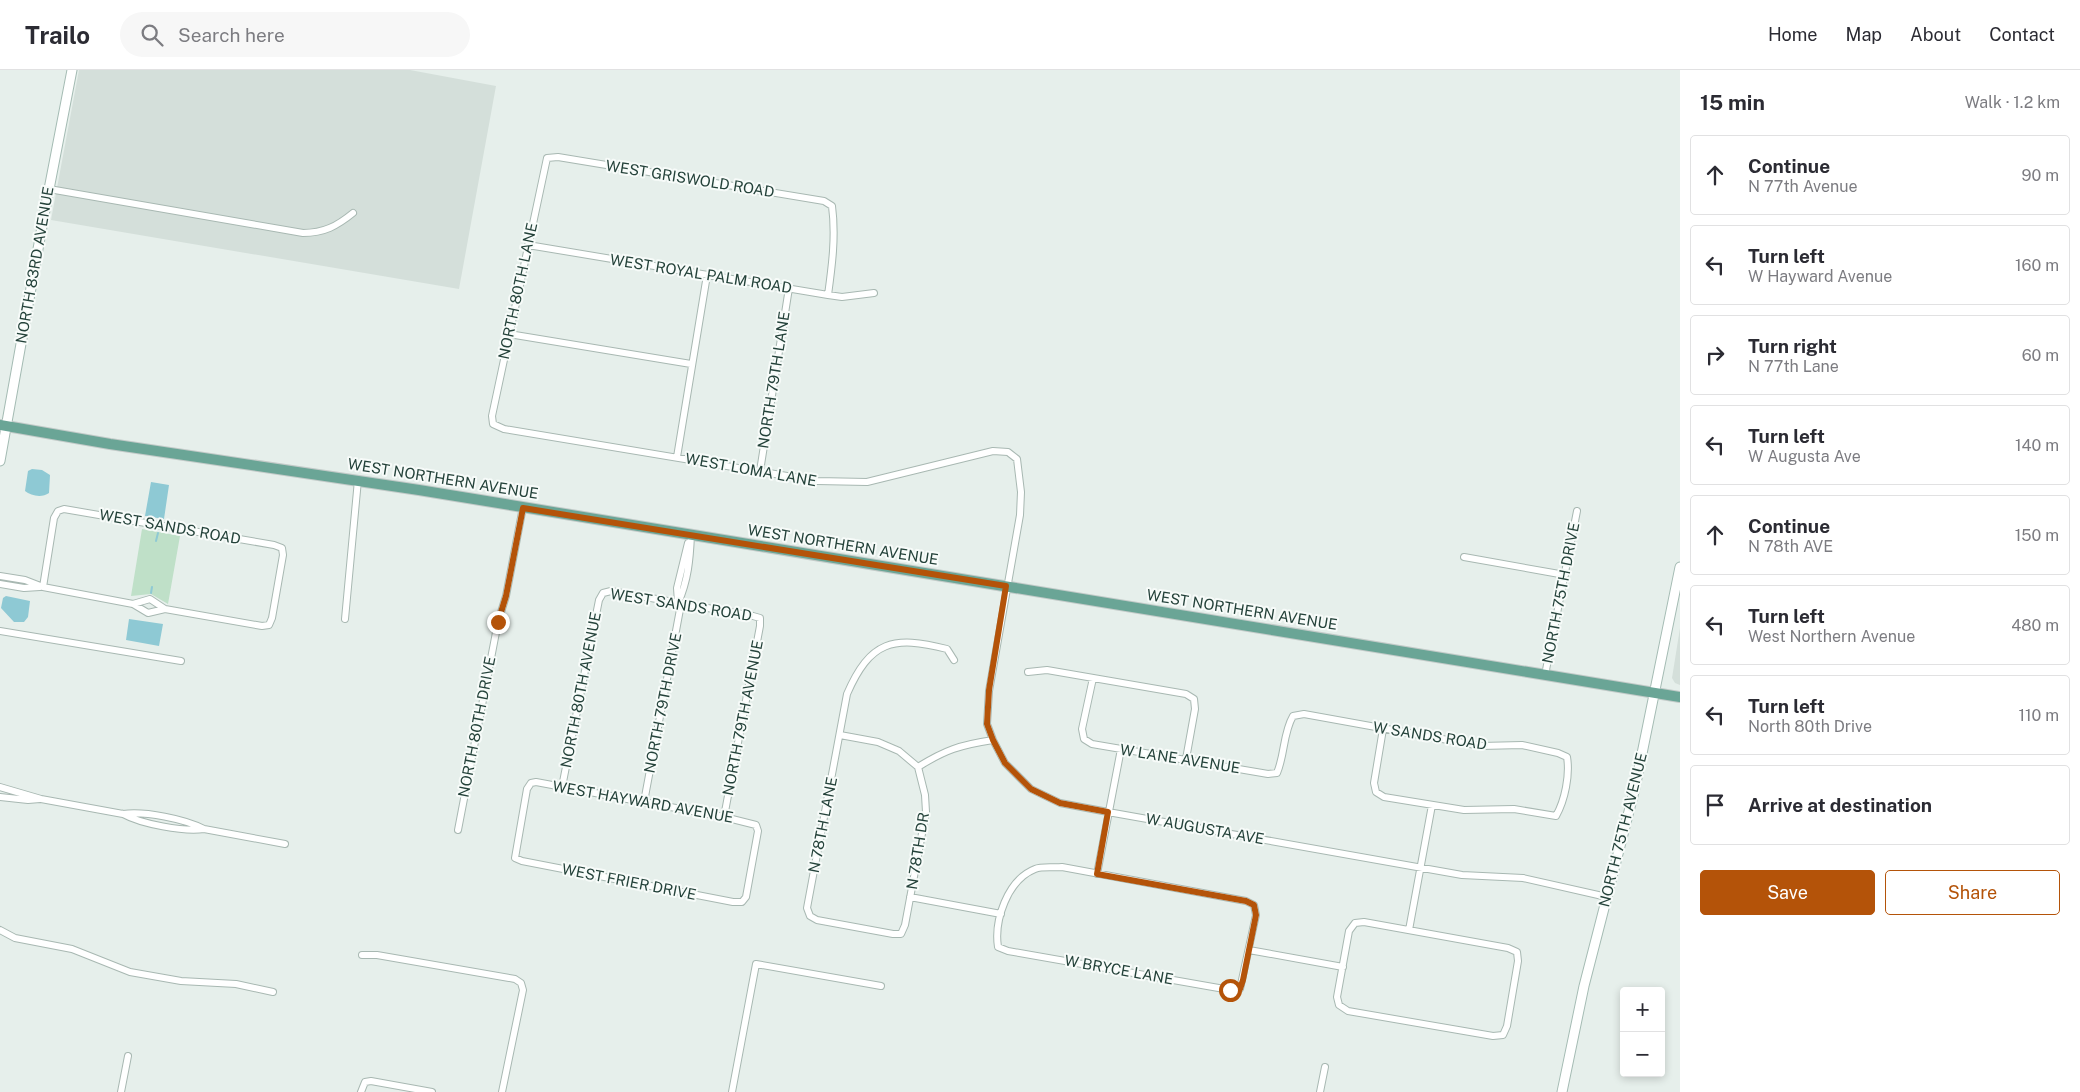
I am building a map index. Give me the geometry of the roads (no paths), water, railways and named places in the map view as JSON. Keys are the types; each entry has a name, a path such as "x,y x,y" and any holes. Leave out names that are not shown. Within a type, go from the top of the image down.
{"main road":[{"name":"NORTH 83RD AVENUE","path":"0,461 3,426 72,70"},
{"name":"WEST NORTHERN AVENUE","path":"3,426 110,444 358,480 1680,697"},
{"name":"NORTH 75TH AVENUE","path":"1562,1092 1584,986 1628,817 1656,693 1680,567"}],"street":[{"name":"WEST GRISWOLD ROAD","path":"547,158 558,157 824,201 832,206 834,251 828,295"},
{"name":"NORTH 80TH LANE","path":"493,424 492,416 547,158"},
{"path":"49,189 303,233 317,233 327,230 353,213"},
{"name":"WEST ROYAL PALM ROAD","path":"528,245 842,297 874,293"},
{"path":"677,457 707,275"},
{"name":"NORTH 79TH LANE","path":"760,472 789,288"},
{"path":"509,334 692,364"},
{"name":"WEST LOMA LANE","path":"493,424 504,429 817,482 867,482 993,451 1008,452 1017,459 1021,492 1020,515 1006,586"},
{"path":"345,619 358,480"},
{"name":"NORTH 80TH DRIVE","path":"458,830 498,622 506,596 523,508"},
{"name":"WEST SANDS ROAD","path":"43,587 54,518 58,511 64,509 274,545 282,548 283,555 272,618 268,625 262,626 165,610"},
{"name":"NORTH 75TH DRIVE","path":"1546,675 1577,511"},
{"name":"NORTH 79TH DRIVE","path":"644,802 680,603 683,559 691,535"},
{"path":"1464,557 1565,575"},
{"path":"0,576 18,579 43,587 133,604 148,614 165,610"},
{"path":"17,587 18,579"},
{"path":"0,584 17,587 43,587"},
{"name":"W AUGUSTA AVE","path":"1006,586 989,690 987,724 1005,763 1031,789 1060,803 1462,875 1523,878 1607,897"},
{"name":"WEST SANDS ROAD","path":"602,593 611,591 760,618"},
{"name":"NORTH 80TH AVENUE","path":"562,787 599,600 602,593"},
{"path":"133,604 150,599 165,610"},
{"name":"NORTH 79TH AVENUE","path":"724,817 760,618"},
{"path":"0,631 181,661"},
{"path":"954,660 947,649 924,643 894,643 871,654 856,672 847,694 840,735 878,742 900,751 918,767 962,744 993,740"},
{"path":"1028,672 1047,670 1186,694 1194,699 1195,709 1186,759"},
{"name":"W LANE AVENUE","path":"1093,678 1082,729 1084,739 1092,744 1268,774 1277,773"},
{"name":"W SANDS ROAD","path":"1277,773 1281,764 1288,725 1293,716 1304,714 1481,746 1522,745 1558,753 1567,757 1568,766 1561,807 1556,816 1514,809 1464,810 1432,805"},
{"path":"1383,729 1374,783 1376,792 1384,797 1432,805 1422,868 1409,930"},
{"name":"N 78TH LANE","path":"840,735 807,908 810,916 817,920 901,934"},
{"path":"1097,874 1121,749"},
{"name":"N 78TH DR","path":"901,934 905,925 926,812 925,795 918,767"},
{"name":"WEST HAYWARD AVENUE","path":"515,858 527,789 531,783 536,782 724,817 756,825 758,831 746,897 742,902"},
{"path":"0,787 41,799 123,814 134,812 194,823 204,829 285,844"},
{"path":"0,797 28,800 41,799"},
{"name":"WEST FRIER DRIVE","path":"515,858 550,867 742,902"},
{"path":"910,897 1001,914 1010,892 1022,878 1035,869 1062,867 1246,901 1254,905 1256,915 1249,950 1344,967"},
{"name":"W BRYCE LANE","path":"1001,914 997,938 998,947 1008,951 1221,988 1240,989 1249,950"},
{"path":"1364,922 1409,930 1508,948 1517,952 1518,961 1507,1026 1503,1035 1483,1035 1348,1011 1338,1005 1337,997 1349,932 1355,923 1364,922"},
{"path":"0,930 14,938 72,949 130,972 181,981 236,984 273,992"},
{"path":"362,955 378,955 516,979 521,983 523,990 502,1092"},
{"path":"732,1092 756,964 881,986"},
{"path":"121,1092 128,1056"},
{"path":"1320,1092 1325,1067"},
{"path":"361,1092 366,1082 371,1081 432,1092"}],"water":[{"path":"32,469 42,470 50,475 49,493 37,496 25,491 28,471"},
{"path":"151,482 169,485 164,519 145,516"},
{"path":"6,596 30,601 28,617 24,622 14,622 1,608 3,598"},
{"path":"129,619 163,624 159,646 126,640"}],"waterway":[{"path":"156,541 158,533"},
{"path":"151,593 152,587"}]}
